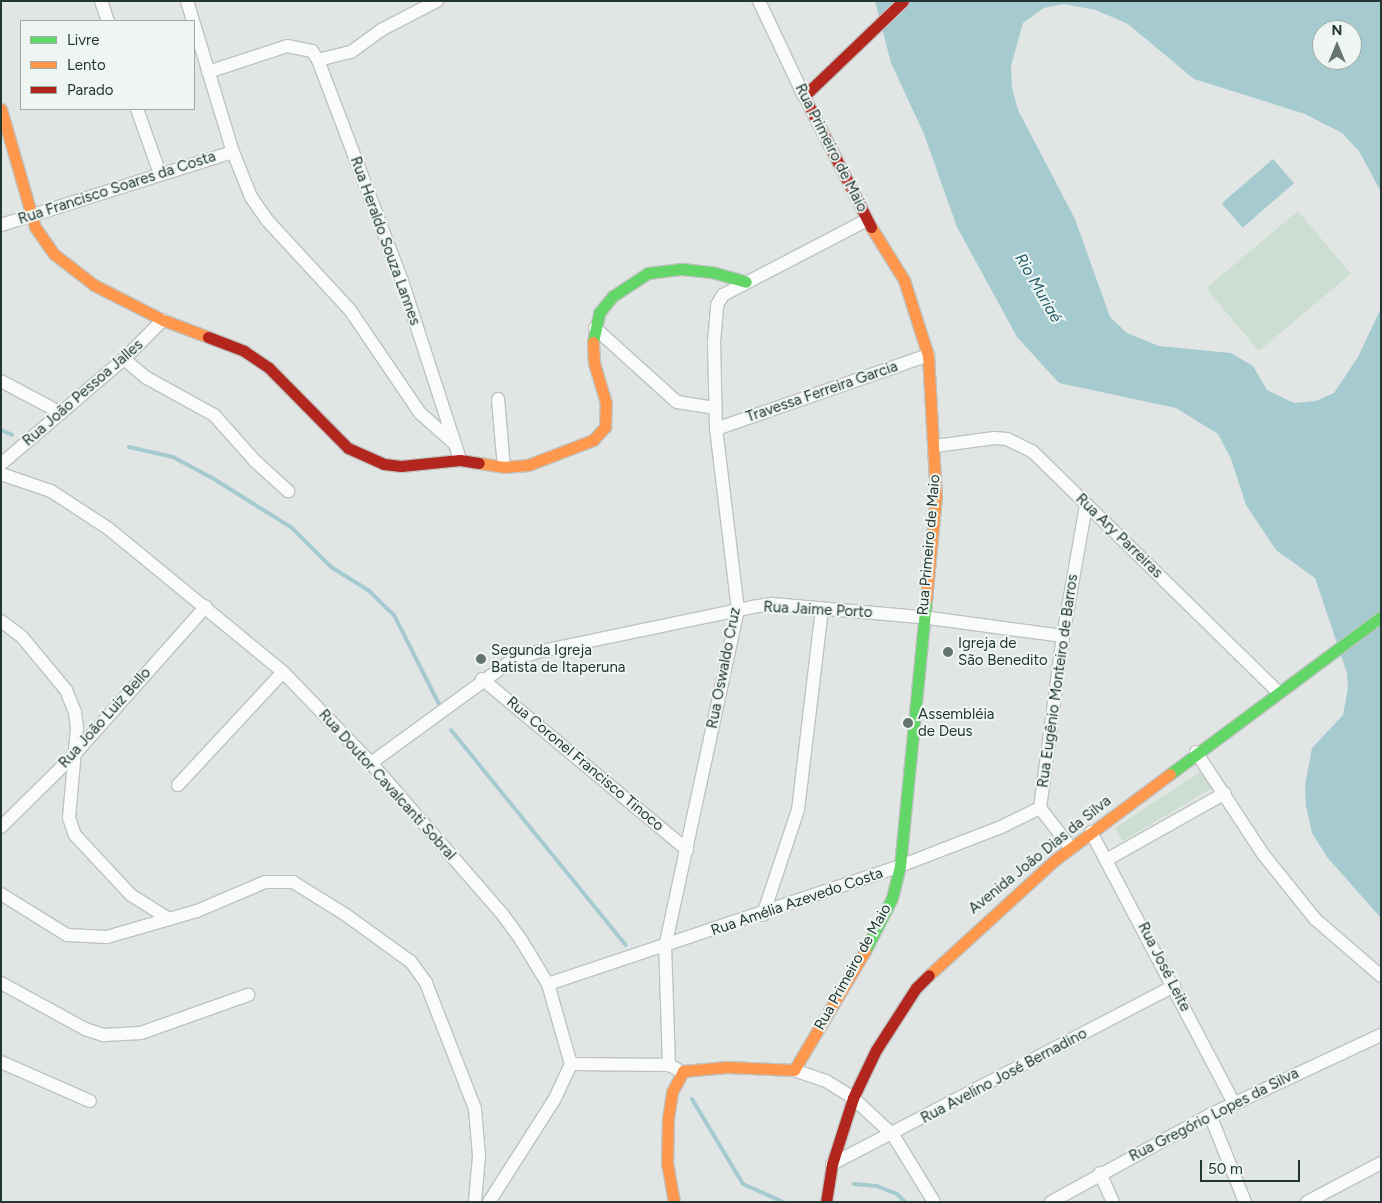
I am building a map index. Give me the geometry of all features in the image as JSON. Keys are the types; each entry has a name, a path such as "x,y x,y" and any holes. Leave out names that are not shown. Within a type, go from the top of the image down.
{"main road":[{"path":"804,96 904,1"},
{"name":"Rua Primeiro de Maio","path":"794,1070 876,932 892,898 900,866 922,617 936,496 935,446 928,355 904,280 867,220 804,96"},
{"path":"1,109 37,235 45,245 94,285 163,320 244,351 269,368 333,435 365,458 401,466 460,460 504,467 528,465 566,454 593,440 605,427 606,404 594,363 596,328 599,313 613,296 648,273 682,269 712,272 746,282"},
{"name":"Avenida João Dias da Silva","path":"826,1202 832,1164 853,1098 876,1050 916,988 973,929 1071,848 1277,691 1381,616"},
{"path":"674,1202 667,1164 668,1118 672,1092 683,1071 727,1067 794,1070"}],"street":[{"path":"101,1 108,20"},
{"path":"187,1 192,20"},
{"path":"208,72 287,46 312,50 318,60 351,52 381,30 437,1"},
{"name":"Rua Primeiro de Maio","path":"759,1 804,96"},
{"path":"195,29 233,152 251,197 268,220 335,290 404,392 420,412 454,444"},
{"name":"Rua Heraldo Souza Lannes","path":"318,60 402,281 460,460"},
{"path":"137,110 160,174"},
{"name":"Rua Francisco Soares da Costa","path":"1,225 233,152"},
{"name":"Rua Oswaldo Cruz","path":"670,1065 665,947 738,610 716,429 714,342 717,305 723,295 867,220"},
{"name":"Rua João Pessoa Jalles","path":"1,464 124,359 163,320"},
{"path":"596,328 676,402 715,408"},
{"name":"Travessa Ferreira Garcia","path":"716,429 928,355"},
{"path":"124,359 147,378 214,415 255,461 288,491"},
{"path":"1,381 61,412"},
{"path":"498,399 504,467"},
{"name":"Rua Ary Parreiras","path":"935,446 1008,439 1032,451 1277,691"},
{"name":"Rua Doutor Cavalcanti Sobral","path":"1,474 51,491 109,529 206,606 283,672 371,763 503,915 548,984 570,1064"},
{"name":"Rua Eugênio Monteiro de Barros","path":"1071,848 1040,808 1063,636 1086,505"},
{"name":"Rua Jaime Porto","path":"371,763 482,679 511,661 537,652 738,610 772,604 822,608 922,617 1063,636"},
{"name":"Rua João Luiz Bello","path":"1,827 73,756 206,606"},
{"path":"764,915 798,810 822,608"},
{"path":"1,621 22,637 66,690 75,712 69,818 75,835 131,895 169,919"},
{"path":"178,785 283,672"},
{"name":"Rua Coronel Francisco Tinoco","path":"482,679 687,850"},
{"path":"1196,752 1225,793 1263,854 1314,919 1381,976"},
{"path":"1108,860 1225,793"},
{"name":"Rua Amélia Azevedo Costa","path":"548,984 764,915 1001,827 1040,808"},
{"name":"Rua José Leite","path":"1092,832 1234,1103"},
{"path":"1,894 67,935 107,937 197,911 265,882 293,882 315,894 411,962 426,983 475,1109 479,1156 475,1202"},
{"path":"1,984 85,1029 104,1035 141,1033 248,995"},
{"name":"Rua Avelino José Bernadino","path":"832,1164 893,1135 1174,986"},
{"name":"Rua Gregório Lopes da Silva","path":"1051,1202 1100,1173 1210,1115 1381,1035"},
{"path":"1,1062 90,1101"},
{"path":"489,1202 554,1100 570,1064 670,1065 683,1071"},
{"path":"794,1070 826,1080 853,1098 893,1135 934,1202"},
{"path":"1210,1115 1245,1202"},
{"path":"1307,1202 1381,1163"},
{"path":"1100,1173 1113,1202"}],"green space":[{"path":"1298,211 1351,274 1259,351 1206,288"},
{"path":"1200,772 1212,788 1123,841 1115,828"}],"water":[{"name":"Rio Muriaé","path":"875,1 1381,1 1381,192 1359,151 1342,133 1305,114 1194,79 1128,24 1096,10 1063,4 1044,8 1023,23 1011,66 1012,88 1018,110 1075,219 1110,317 1127,333 1159,346 1231,353 1253,366 1267,390 1294,403 1316,401 1334,393 1358,357 1381,308 1381,918 1327,857 1312,833 1306,806 1305,785 1312,748 1343,715 1348,688 1347,673 1315,578 1276,550 1246,505 1231,459 1218,434 1176,408 1059,383 1017,337 957,227 924,134 891,63"},
{"path":"1273,159 1294,183 1243,228 1222,204"}],"waterway":[{"path":"1,430 12,435"},
{"path":"129,447 173,457 214,479 292,528 331,567 368,590 394,615 439,704"},
{"path":"451,730 626,945"},
{"path":"692,1099 743,1184 783,1202"},
{"path":"854,1184 877,1186 897,1194 905,1202"}],"traffic: fast":[{"path":"593,342 599,313 613,296 648,273 682,269 712,272 746,282"},
{"path":"865,951 892,898 900,866 926,599"},
{"path":"1170,774 1381,617"}],"traffic: slow":[{"path":"1,109 35,227 54,254 94,285 163,320 208,337"},
{"path":"871,227 904,280 928,355 936,496 926,599"},
{"path":"479,463 504,467 528,465 593,440 605,427 606,403 594,363 593,342"},
{"path":"929,975 1056,859 1170,774"},
{"path":"674,1202 667,1164 668,1118 672,1092 683,1071 727,1067 794,1070 865,951"}],"traffic: jam":[{"path":"871,227 804,96 903,1"},
{"path":"208,337 244,351 269,368 348,448 384,464 401,466 460,460 479,463"},
{"path":"826,1202 832,1164 853,1098 876,1050 916,988 929,975"}],"place":[{"name":"Igreja de São Benedito","path":"948,652"},
{"name":"Segunda Igreja Batista de Itaperuna","path":"481,659"},
{"name":"Assembléia de Deus","path":"908,723"}]}
